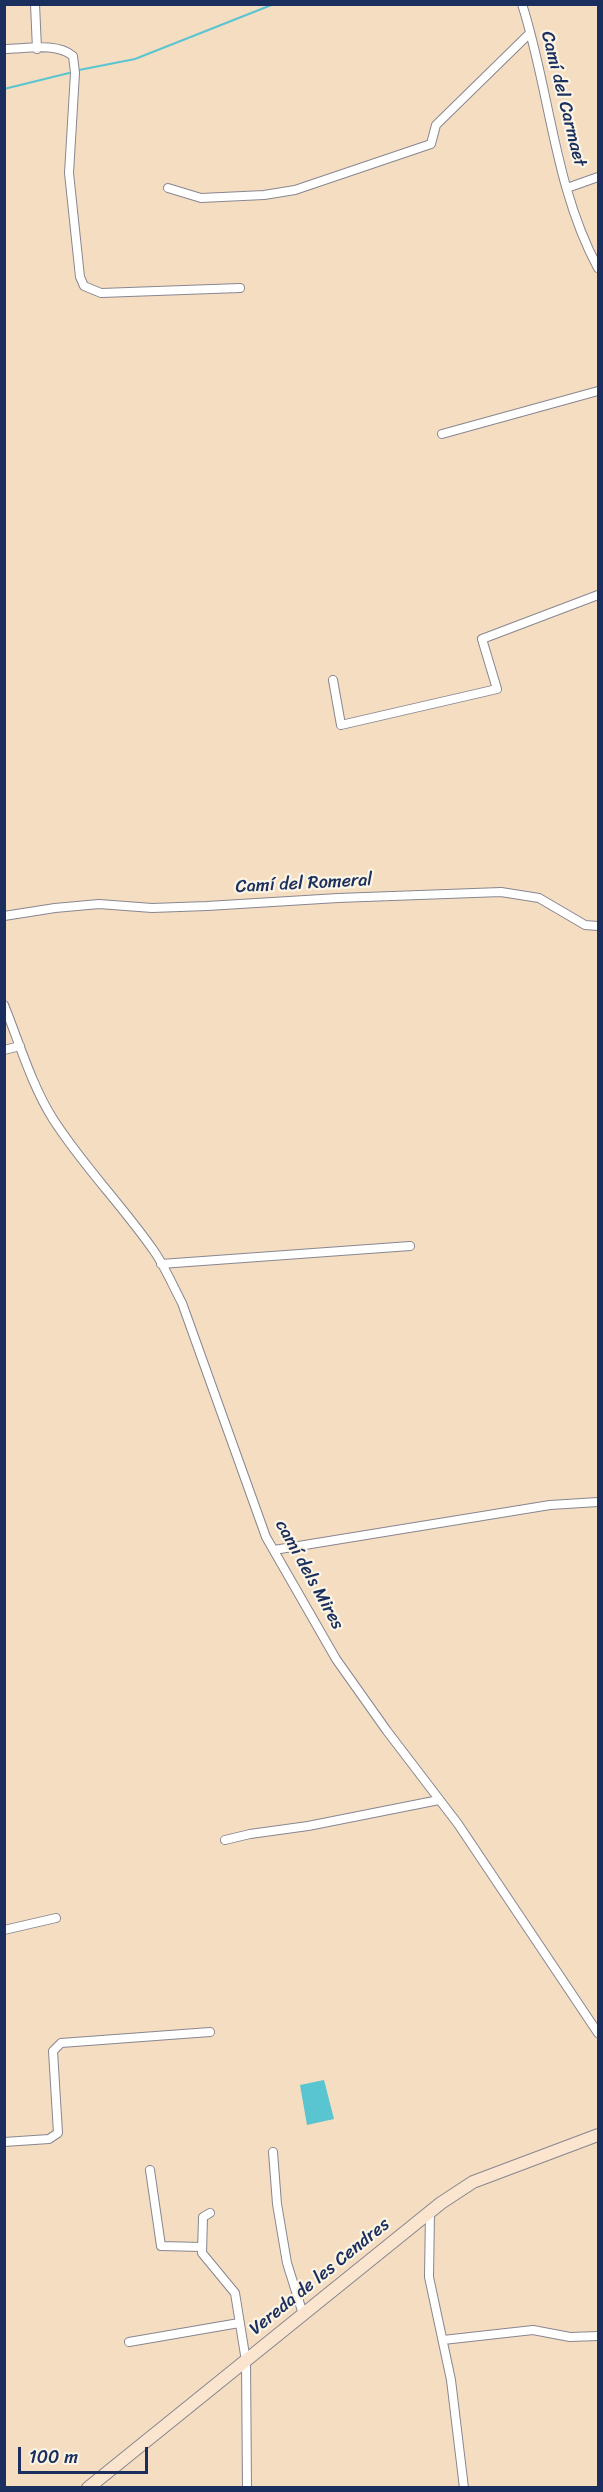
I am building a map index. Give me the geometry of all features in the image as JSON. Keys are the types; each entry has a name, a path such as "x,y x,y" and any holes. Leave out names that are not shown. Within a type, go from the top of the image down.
{"main road":[{"name":"Vereda de les Cendres","path":"88,2487 430,2211 473,2182 598,2135"}],"street":[{"path":"35,4 37,49"},
{"name":"Camí del Carmaet","path":"522,4 567,188 578,224 598,268"},
{"path":"168,188 201,198 264,195 295,190 431,144 436,125 530,33"},
{"path":"4,49 67,51 73,56 75,73 69,173 80,277 84,286 101,293 240,288"},
{"path":"567,188 598,177"},
{"path":"442,434 598,391"},
{"path":"333,680 341,725 496,689 482,639 598,595"},
{"name":"Camí del Romeral","path":"4,916 99,904 152,908 501,892 539,898 585,925 598,926"},
{"name":"camí dels Mires","path":"4,1005 52,1117 84,1164 154,1251 182,1303 266,1537 336,1659 439,1800 598,2033"},
{"path":"4,1050 20,1046"},
{"path":"161,1264 410,1246"},
{"path":"274,1550 550,1505 598,1502"},
{"path":"225,1840 439,1800"},
{"path":"4,1930 56,1918"},
{"path":"4,2142 49,2139 58,2133 53,2051 61,2043 210,2032"},
{"path":"273,2152 277,2204 287,2263 303,2314"},
{"path":"150,2170 161,2247 202,2247"},
{"path":"430,2211 429,2277 451,2380 464,2487"},
{"path":"210,2213 202,2217 202,2253 235,2293 238,2323 246,2361 247,2487"},
{"path":"129,2342 238,2323"},
{"path":"443,2340 533,2330 570,2337 598,2336"}],"water":[{"path":"324,2080 334,2119 307,2125 300,2085"}],"waterway":[{"path":"79,70 135,59 274,4"},
{"path":"4,89 69,73"}]}
